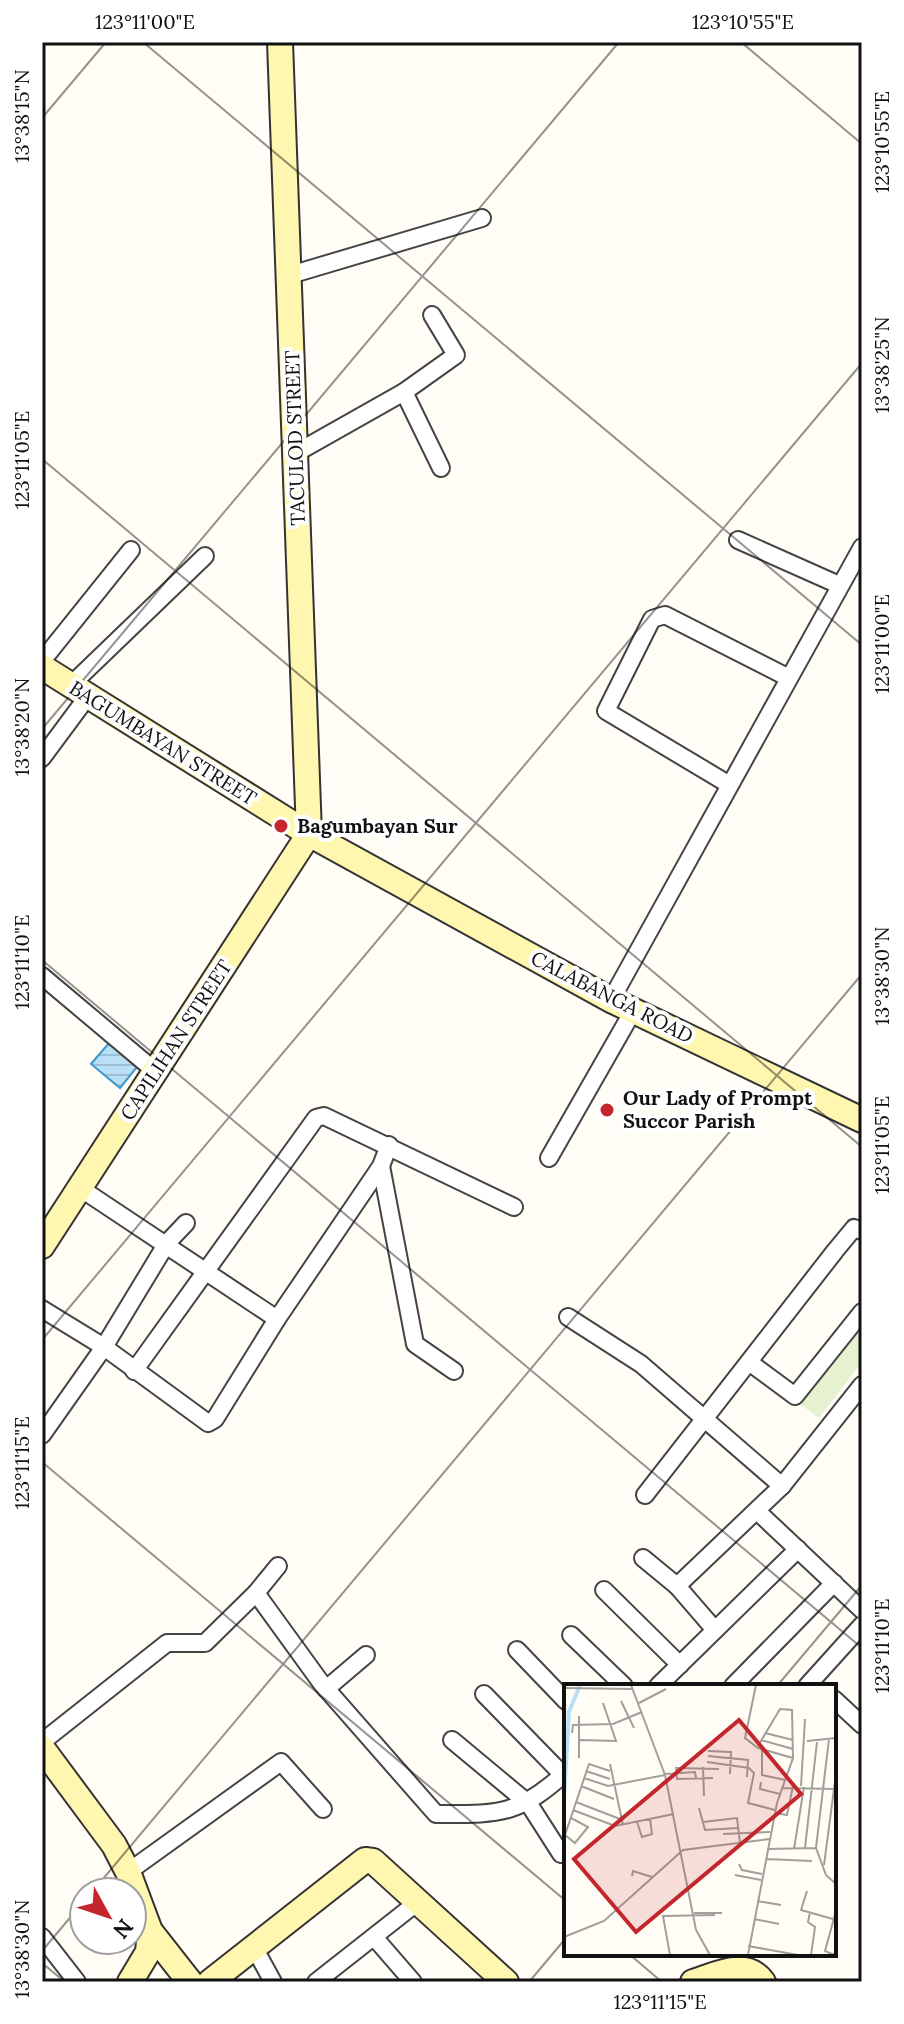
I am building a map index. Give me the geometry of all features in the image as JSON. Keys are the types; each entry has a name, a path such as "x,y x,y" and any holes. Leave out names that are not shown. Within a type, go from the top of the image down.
{"street":[{"name":"TACULOD STREET","path":"280,42 309,834"},
{"path":"290,275 482,218"},
{"path":"296,453 404,392 456,355 432,315"},
{"path":"404,392 441,468"},
{"path":"738,540 839,585"},
{"path":"42,664 131,550"},
{"path":"611,1000 787,677 860,554"},
{"path":"42,758 80,690 205,556"},
{"path":"728,784 606,711 652,619 665,615 787,677"},
{"name":"BAGUMBAYAN STREET","path":"42,664 309,834 366,866"},
{"name":"CAPILIHAN STREET","path":"42,1246 309,834"},
{"name":"CALABANGA ROAD","path":"366,866 611,1000 862,1120"},
{"path":"42,976 155,1071"},
{"path":"549,1158 633,1011"},
{"path":"134,1371 316,1118 324,1116 389,1145 514,1207"},
{"path":"42,1309 104,1347 208,1423 215,1419 277,1319 381,1166 389,1145"},
{"path":"381,1166 415,1344 454,1371"},
{"path":"80,1188 277,1319"},
{"path":"42,1435 104,1347 167,1243 186,1223"},
{"path":"645,1495 854,1228 862,1231"},
{"path":"749,1362 795,1396 862,1312"},
{"path":"568,1317 641,1364 782,1486"},
{"path":"677,1586 782,1486 862,1385"},
{"path":"757,1511 862,1610"},
{"path":"660,1684 798,1549"},
{"path":"643,1558 677,1586 715,1630"},
{"path":"42,1742 167,1643 205,1643 256,1593 278,1566"},
{"path":"735,1684 834,1583"},
{"path":"604,1590 680,1665"},
{"path":"256,1593 326,1689 436,1814 501,1811 529,1804 564,1775"},
{"path":"814,1684 862,1625"},
{"path":"571,1635 622,1684"},
{"path":"517,1650 564,1699"},
{"path":"326,1689 366,1655"},
{"path":"484,1694 564,1773"},
{"path":"836,1701 862,1725"},
{"path":"452,1740 529,1804 561,1854 564,1851"},
{"path":"42,1748 83,1800 128,1872 150,1931 190,1982"},
{"path":"128,1872 281,1762 323,1809"},
{"path":"210,1982 365,1860 373,1861 419,1901 493,1978"},
{"path":"316,1982 419,1901"},
{"path":"130,1982 148,1952 150,1931"},
{"path":"42,1937 77,1982"},
{"path":"374,1937 413,1982"},
{"path":"255,1949 273,1982"},
{"path":"693,1982 740,1968 758,1975 763,1982"}],"green space":[{"path":"849,1322 862,1333 862,1362 819,1418 791,1397"}],"water":[{"path":"109,1043 137,1067 120,1088 91,1064"}],"place":[{"name":"Bagumbayan Sur","path":"281,826"},
{"name":"Our Lady of Prompt Succor Parish","path":"607,1110"}]}
